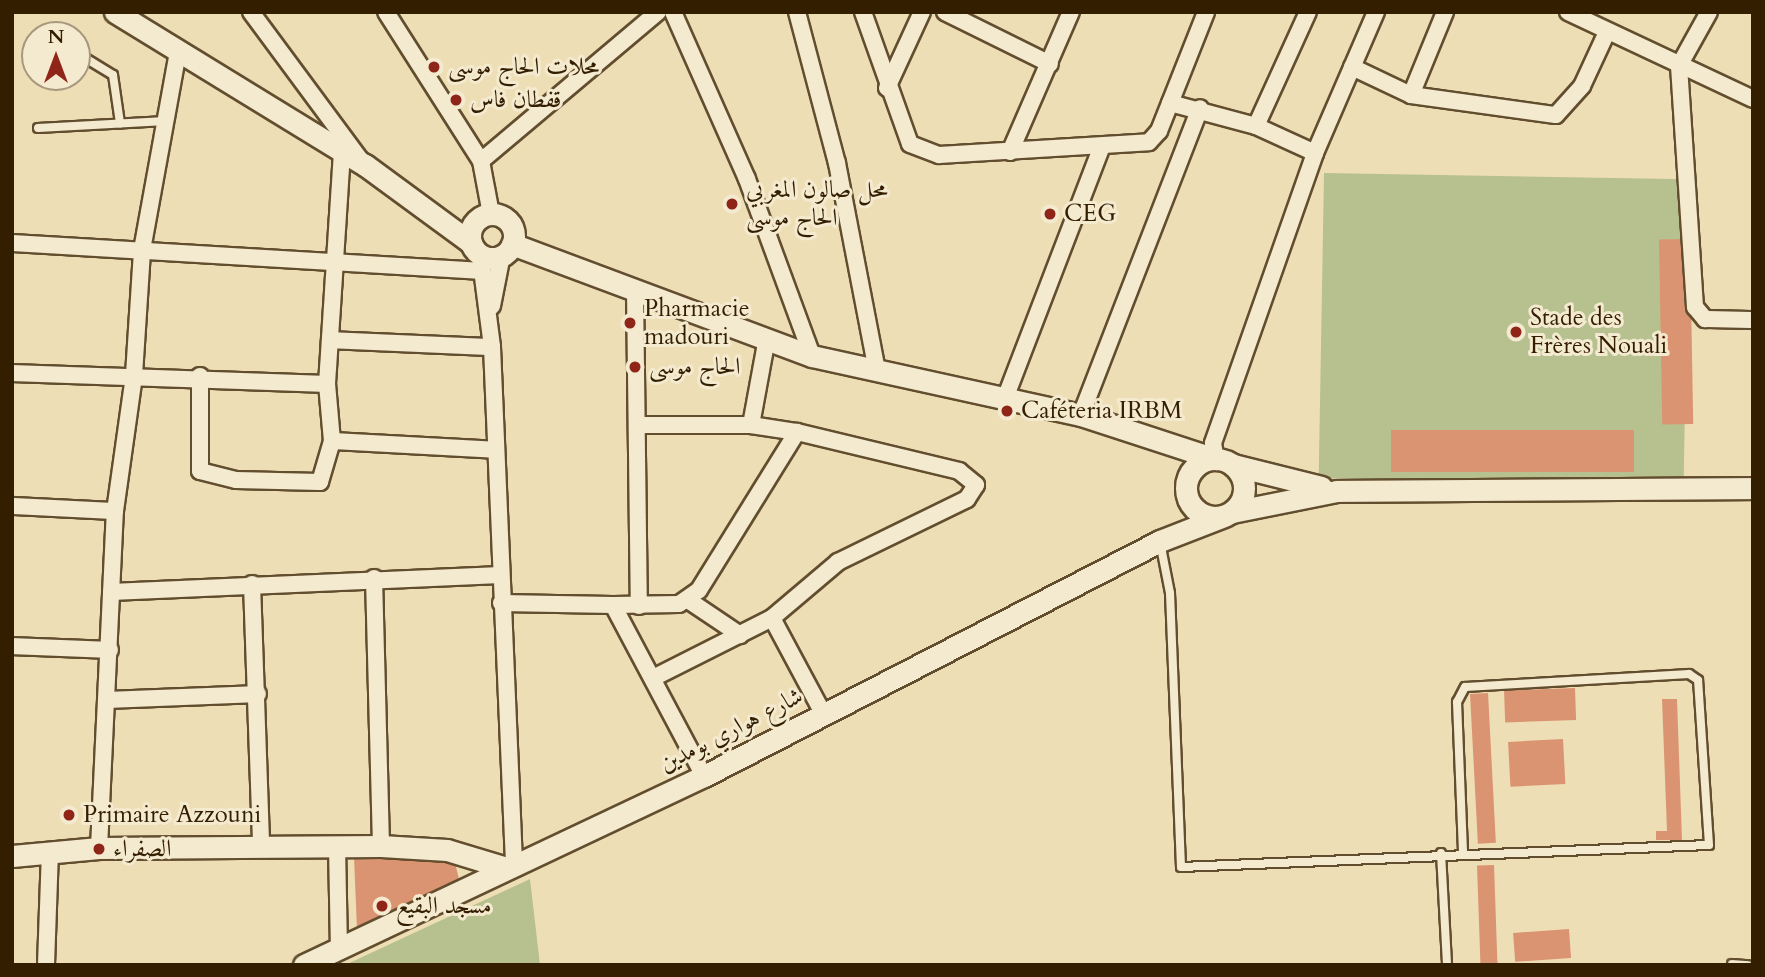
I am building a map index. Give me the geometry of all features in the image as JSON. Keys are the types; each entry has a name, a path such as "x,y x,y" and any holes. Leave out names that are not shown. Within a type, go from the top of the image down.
{"street":[{"path":"115,12 365,165 422,204 478,256"},
{"path":"251,12 365,165"},
{"path":"12,856 99,848 381,846 447,850 509,865 492,347 490,319 478,256 485,216 481,161 386,12"},
{"path":"481,161 658,12"},
{"path":"673,12 747,179 812,356"},
{"path":"797,12 837,163 877,371"},
{"path":"863,12 887,88 916,150 1010,152 1101,149 1149,142 1170,103 1206,12"},
{"path":"887,88 922,12"},
{"path":"945,12 1050,64"},
{"path":"1010,152 1071,12"},
{"path":"1256,126 1308,12"},
{"path":"1159,437 1179,459 1188,494 1200,513 1228,514 1244,489 1213,443 1315,153 1376,12"},
{"path":"1411,95 1445,12"},
{"path":"1568,12 1753,99"},
{"path":"1709,12 1679,66 1695,307 1705,319 1753,320"},
{"path":"1352,67 1411,95 1556,115 1582,86 1607,32"},
{"path":"99,848 115,511 134,375 142,250 178,51"},
{"path":"1170,103 1200,108 1256,126 1315,153"},
{"path":"1081,415 1200,108"},
{"path":"1006,396 1101,149"},
{"path":"200,376 197,464 210,477 320,482 332,441 327,384 342,153"},
{"path":"422,204 510,223 507,250 490,319"},
{"path":"12,243 335,264 478,256 507,250 635,290 812,356 1006,396 1081,415 1159,437 1224,462 1337,491 1753,488"},
{"path":"635,290 639,606"},
{"path":"751,425 767,338"},
{"path":"330,340 492,347"},
{"path":"12,373 200,376 327,384"},
{"path":"637,425 751,425 797,432 959,471 976,485 967,499 838,562 772,618 653,678"},
{"path":"688,600 797,432"},
{"path":"332,441 496,450"},
{"path":"1169,537 1199,464 1224,462"},
{"name":"شارع هواري بومدين","path":"304,965 509,865 704,776 1169,537 1228,514 1337,491"},
{"path":"12,506 115,511"},
{"path":"111,592 374,578 501,575"},
{"path":"374,578 381,846"},
{"path":"252,584 258,694 261,846"},
{"path":"501,603 639,606 688,600 740,635"},
{"path":"613,605 704,776"},
{"path":"772,618 823,713"},
{"path":"12,646 110,650"},
{"path":"108,700 258,694"},
{"path":"337,846 339,947"},
{"path":"46,965 50,852"}],"lane":[{"path":"91,61 113,75 120,123"},
{"path":"38,128 166,121"},
{"path":"1169,537 1181,867 1463,851 1470,856 1709,845 1698,680 1689,674 1465,687 1457,702 1463,851"},
{"path":"1441,853 1447,965"},
{"path":"1732,964 1748,965"}],"green space":[{"name":"Stade des Frères Nouali","path":"1324,173 1689,179 1684,484 1319,478"},
{"path":"530,879 540,965 345,965"}],"building":[{"path":"1690,239 1693,424 1662,425 1659,240"},
{"path":"1391,430 1634,430 1634,472 1391,472"},
{"path":"1575,688 1576,720 1505,722 1504,690"},
{"path":"1488,693 1496,843 1478,844 1470,694"},
{"path":"1662,699 1677,699 1682,840 1656,840 1656,831 1667,831"},
{"path":"1563,739 1565,784 1510,787 1508,742"},
{"name":"مسجد البقيع","path":"354,857 454,859 460,883 357,930"},
{"path":"1494,865 1497,965 1480,965 1477,866"},
{"path":"1569,929 1571,958 1515,962 1513,933"}],"place":[{"name":"محلات الحاج موسى","path":"434,67"},
{"name":"قفطان فاس","path":"456,100"},
{"name":"محل صالون المغربي الحاج موسى","path":"732,204"},
{"name":"CEG","path":"1050,214"},
{"name":"Pharmacie madouri","path":"630,323"},
{"name":"Stade des Frères Nouali","path":"1516,332"},
{"name":"الحاج موسى","path":"635,367"},
{"name":"Caféteria IRBM","path":"1007,411"},
{"name":"Primaire Azzouni","path":"69,815"},
{"name":"الصفراء","path":"99,849"},
{"name":"مسجد البقيع","path":"382,906"}]}
